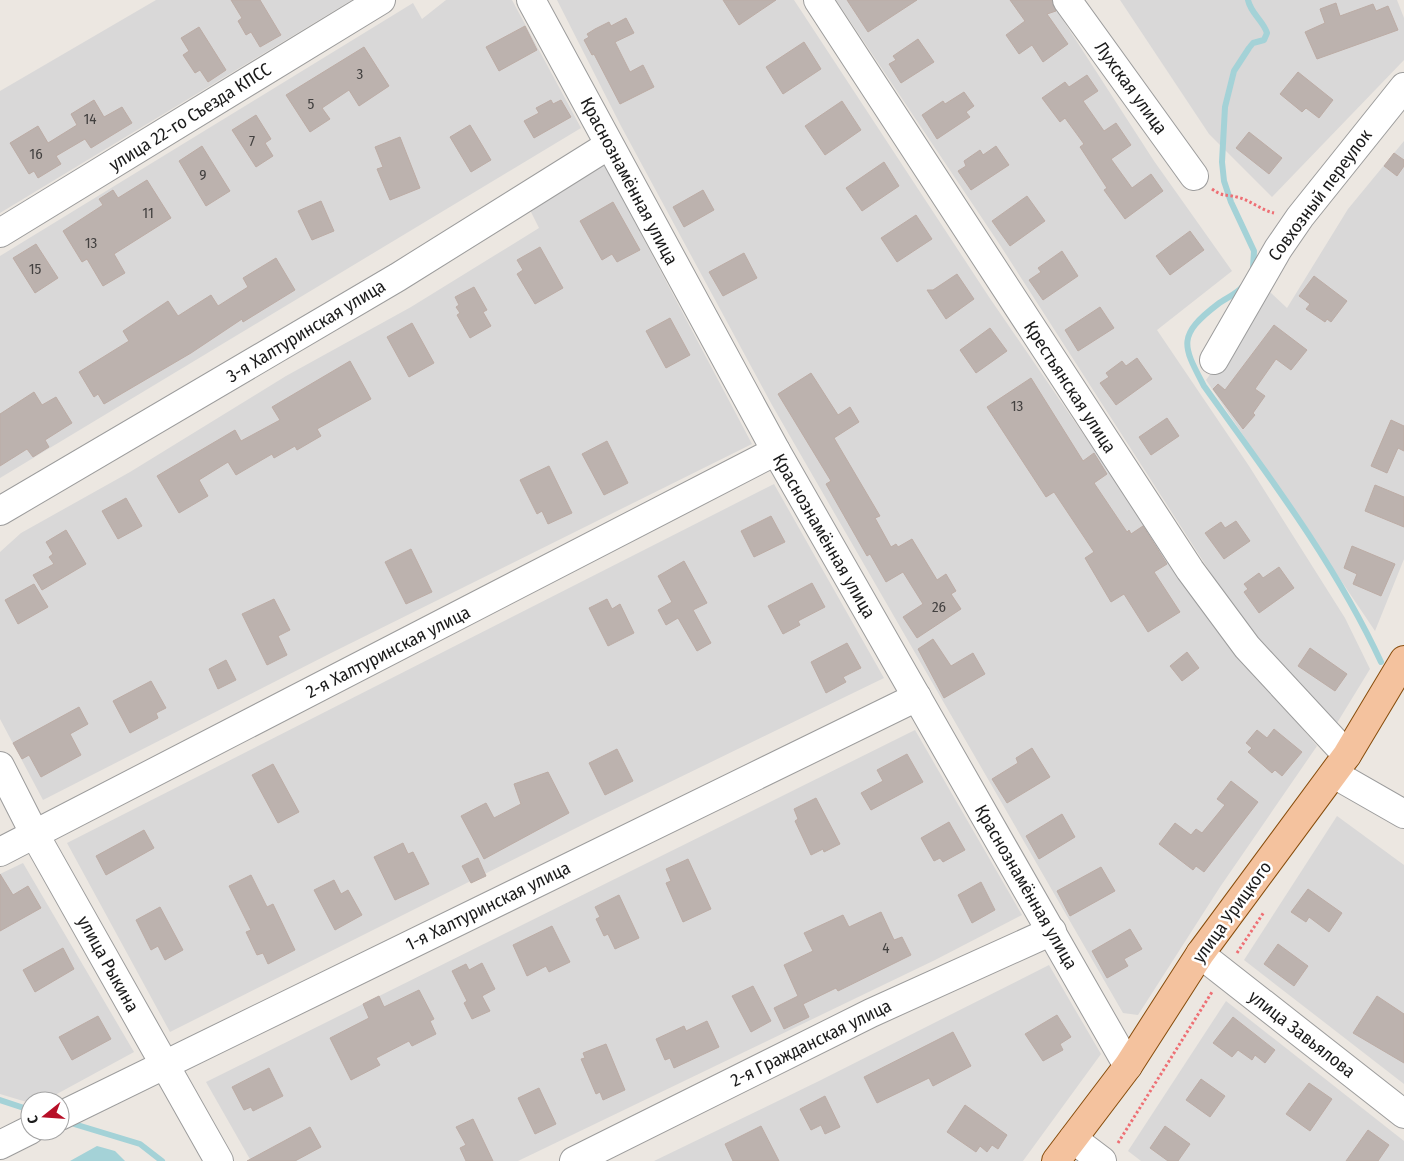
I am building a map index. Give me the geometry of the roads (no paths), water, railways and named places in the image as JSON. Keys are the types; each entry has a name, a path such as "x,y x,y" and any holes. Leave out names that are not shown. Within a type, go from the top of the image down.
{"main road":[{"name":"улица Урицкого","path":"1056,1161 1128,1066 1200,954 1340,764 1404,660"}],"street":[{"name":"улица 22-го Съезда КПСС","path":"0,233 381,0"},
{"name":"Краснознамённая улица","path":"531,0 776,451 1052,930 1128,1066"},
{"name":"Крестьянская улица","path":"818,0 1190,570 1340,764 1404,814"},
{"name":"Лухская улица","path":"1067,0 1194,176"},
{"name":"Совхозный переулок","path":"1214,360 1278,249 1300,217 1404,87"},
{"name":"3-я Халтуринская улица","path":"0,512 398,277 609,145"},
{"name":"2-я Халтуринская улица","path":"0,852 776,451"},
{"name":"1-я Халтуринская улица","path":"70,1111 917,697"},
{"name":"улица Рыкина","path":"0,766 35,835 219,1161"},
{"name":"2-я Гражданская улица","path":"574,1161 871,1013 1052,930"},
{"name":"улица Завьялова","path":"1200,954 1404,1114"},
{"path":"0,1145 20,1135"},
{"path":"1073,1138 1102,1161"}],"water":[{"path":"97,1146 115,1151 125,1161 70,1161"}],"waterway":[{"path":"1248,0 1267,33 1264,40 1253,43 1234,71 1225,107 1222,162 1224,181 1231,202 1254,251 1253,269"},
{"path":"1243,286 1235,294 1204,315 1195,325 1187,342 1191,361 1204,386 1276,486 1322,555 1363,625 1381,662"},
{"path":"0,1100 20,1107"},
{"path":"74,1124 140,1144 162,1161"}]}
